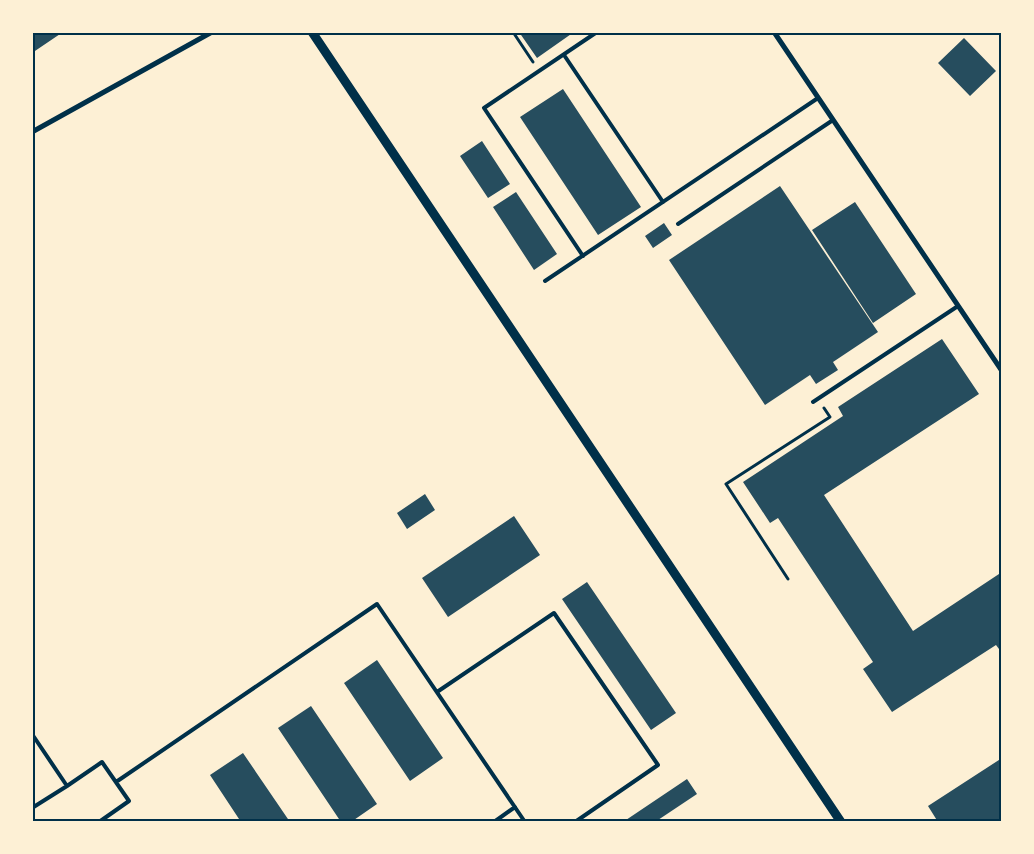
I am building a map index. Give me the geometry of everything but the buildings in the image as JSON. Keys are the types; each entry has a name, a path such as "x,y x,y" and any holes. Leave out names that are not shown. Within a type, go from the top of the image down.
{"street":[{"path":"32,132 212,32"},
{"path":"312,32 841,822"},
{"path":"774,32 1002,371"}],"lane":[{"path":"582,256 484,108 597,32"},
{"path":"564,55 663,202"},
{"path":"545,281 818,98"},
{"path":"678,224 833,120"},
{"path":"813,402 958,306"},
{"path":"116,782 377,604 525,822"},
{"path":"437,692 554,612 658,765 575,822"},
{"path":"32,734 67,786"},
{"path":"32,808 102,762 129,801 106,819 99,822"},
{"path":"494,822 515,807"}],"path":[{"path":"513,32 539,71"},
{"path":"788,579 726,484 830,417 818,399"}]}
